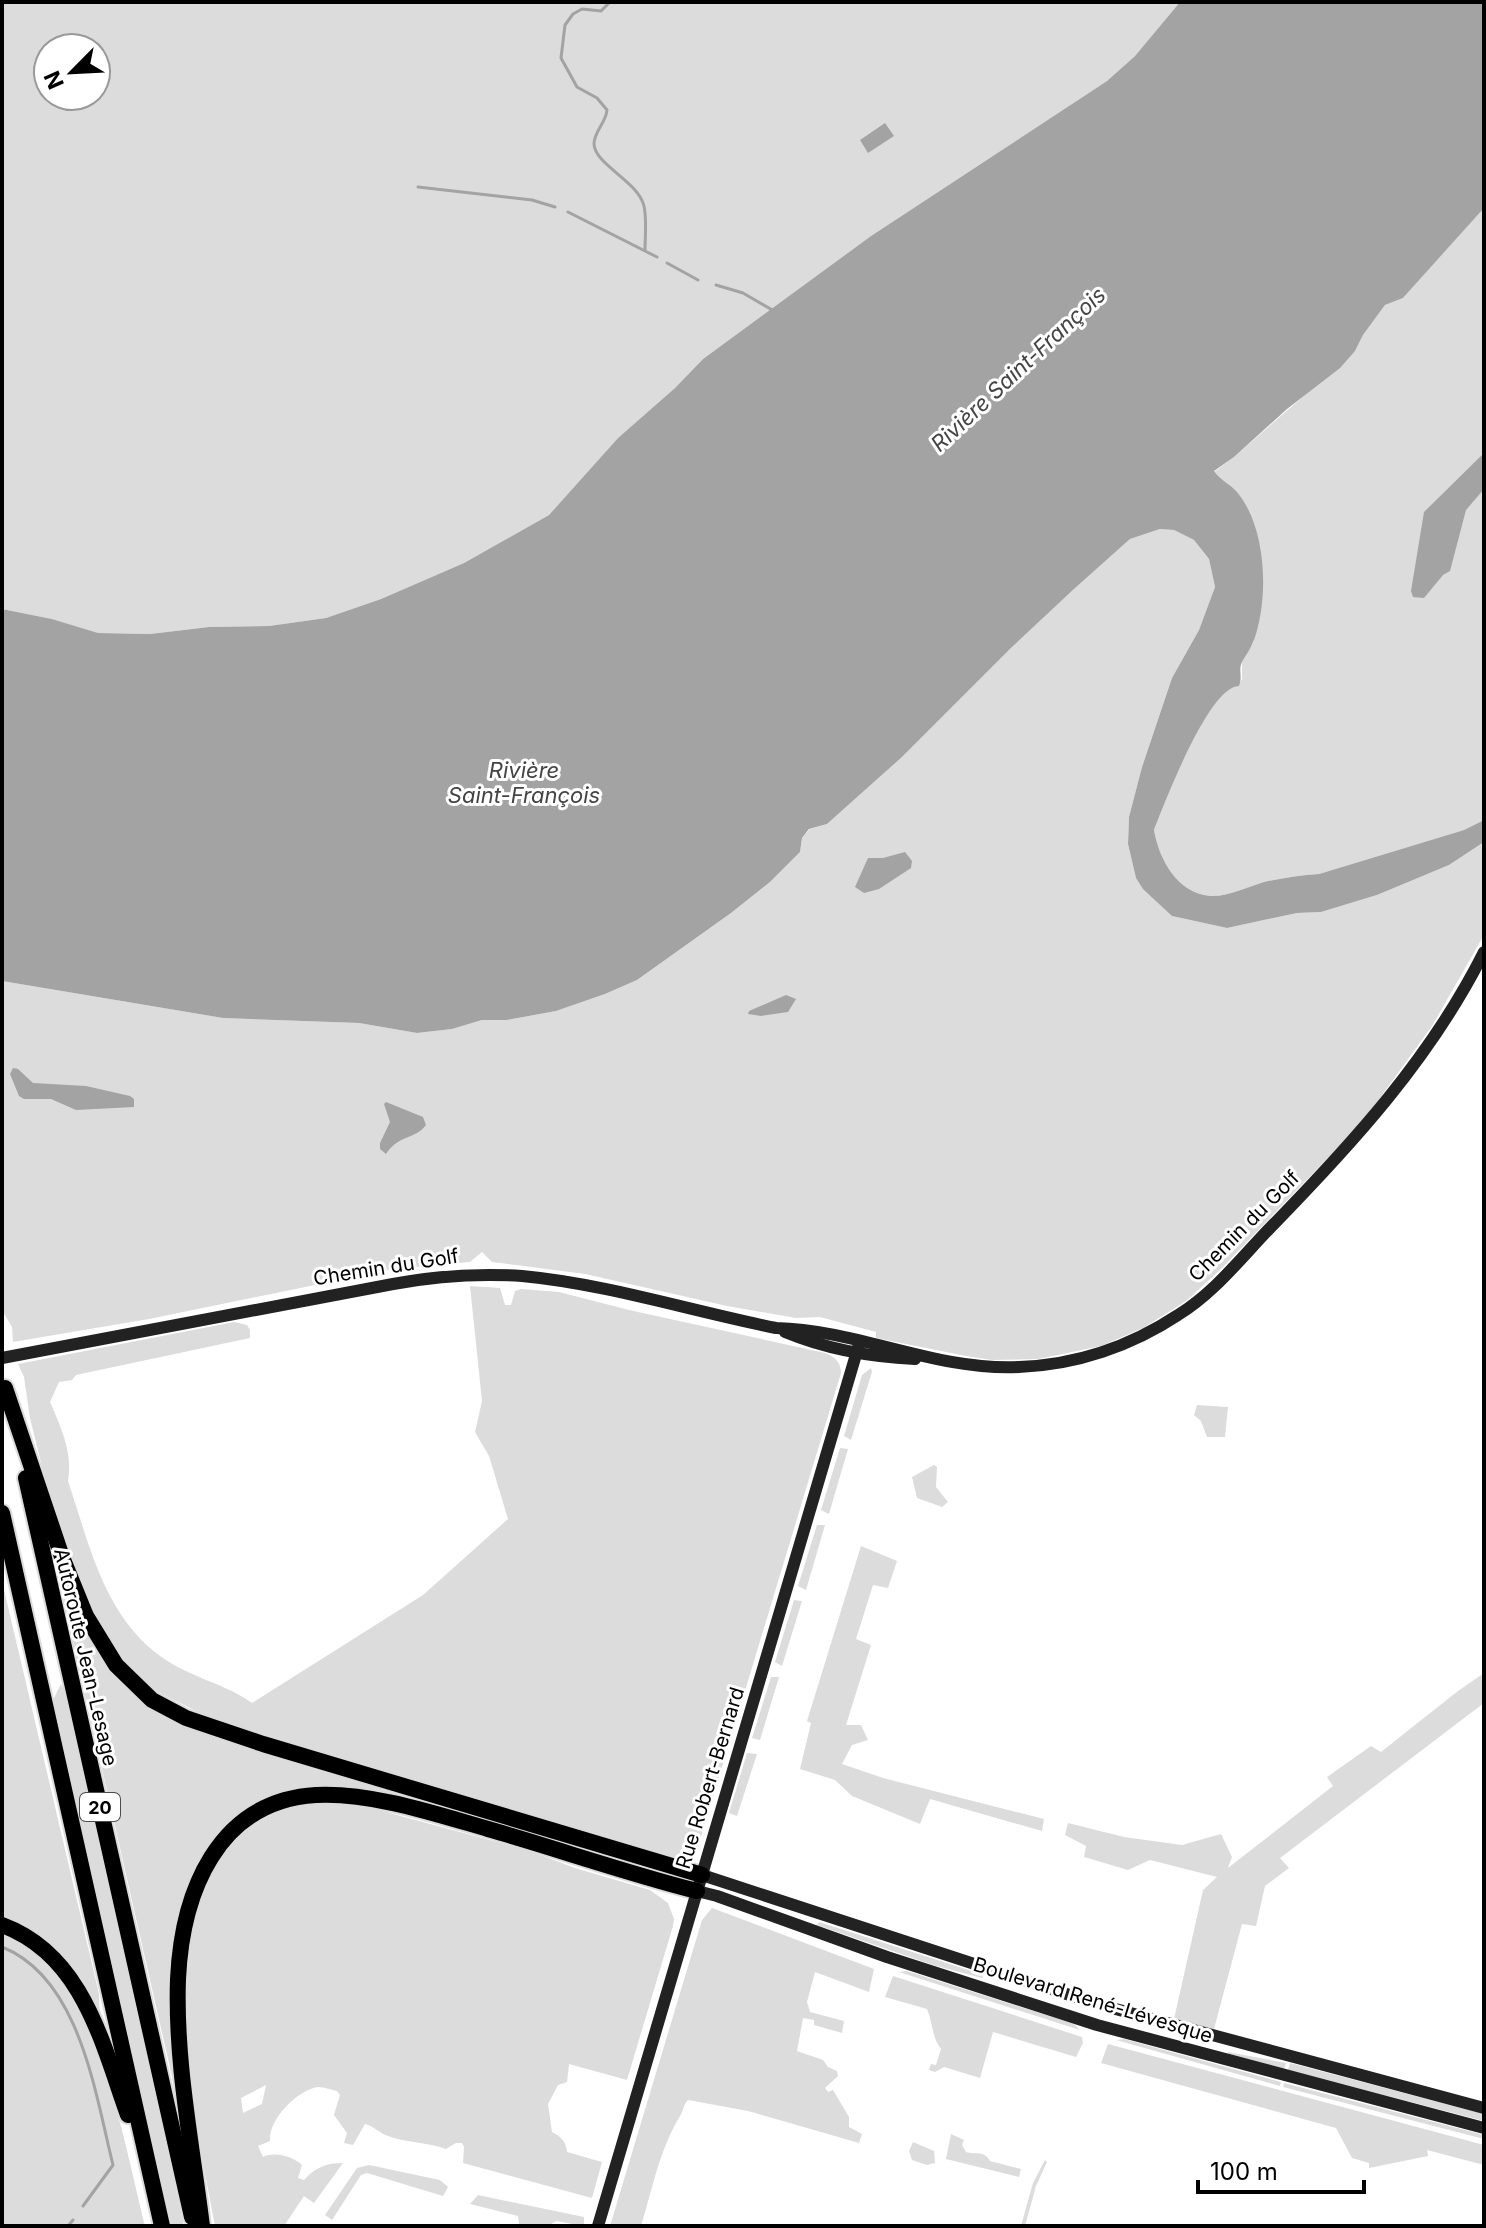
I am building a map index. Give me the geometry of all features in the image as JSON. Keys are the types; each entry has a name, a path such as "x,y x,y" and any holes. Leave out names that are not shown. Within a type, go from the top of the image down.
{"highway":[{"path":"3,1383 62,1557 86,1616 116,1665 152,1700 186,1718 263,1744 699,1883"},
{"name":"Autoroute Jean-Lesage","path":"3,1383 194,2226"},
{"name":"20","path":"2,1513 162,2226"},
{"path":"202,2226 181,2051 178,1996 180,1949 199,1875 222,1842 250,1818 280,1802 303,1796 350,1796 458,1820 699,1883"},
{"path":"2,1925 38,1943 77,1987 96,2025 152,2181"}],"street":[{"name":"Chemin du Golf","path":"2,1358 366,1288 465,1275 550,1280 776,1328 805,1329 858,1346 930,1359 995,1367 1062,1362 1116,1347 1152,1331 1190,1307 1218,1282 1315,1183 1383,1106 1454,1007 1484,952"},
{"name":"Rue Robert-Bernard","path":"598,2226 858,1346"},
{"name":"Boulevard René-Lévesque","path":"699,1883 1097,2004 1484,2108"},
{"name":"Boulevard René-Lévesque","path":"699,1883 717,1896 887,1957 1084,2021 1484,2128"}],"shaded area":[{"path":"2,2 1180,2 1135,56 1107,81 871,236 703,359 618,438 549,515 464,563 381,599 326,618 269,626 209,627 150,634 97,633 52,619 2,609"},
{"path":"1484,208 1484,820 1464,830 1319,874 1264,882 1224,895 1198,893 1179,881 1165,863 1154,830 1201,724 1227,690 1239,685 1242,662 1254,641 1214,472 1355,351 1385,305 1403,298"},
{"path":"1160,529 1174,530 1194,540 1209,559 1215,587 1199,630 1172,678 1129,817 1128,844 1136,878 1172,916 1227,928 1297,913 1321,912 1377,895 1449,865 1484,842 1484,935 1432,1026 1348,1137 1220,1270 1186,1301 1143,1328 1101,1346 1038,1359 992,1360 876,1338 876,1332 820,1317 796,1318 585,1274 492,1262 482,1252 470,1262 393,1269 149,1319 13,1342 12,1327 2,1310 2,981 223,1018 359,1023 417,1033 452,1029 482,1020 507,1020 556,1011 605,994 637,980 770,882 800,852 802,838 810,829 827,824 902,757 1074,589 1130,539"},
{"path":"470,1286 500,1288 505,1305 511,1305 515,1291 521,1289 559,1292 825,1353 839,1363 841,1373 697,1850 689,1858 676,1859 460,1796 206,1716 158,1692 123,1659 88,1604 44,1475 24,1377 18,1364 234,1322 247,1325 250,1338 76,1375 72,1380 59,1382 50,1402 65,1440 69,1460 68,1481 92,1555 126,1622 163,1658 252,1703 423,1595 508,1519 489,1456 475,1432 482,1401"},
{"path":"871,1368 851,1440 844,1436 862,1375"},
{"path":"1197,1405 1228,1407 1225,1437 1207,1437 1201,1421 1194,1415"},
{"path":"840,1448 848,1449 829,1514 821,1510"},
{"path":"934,1465 937,1467 936,1487 948,1502 942,1507 917,1498 912,1477"},
{"path":"817,1525 825,1525 806,1590 798,1586"},
{"path":"861,1546 897,1561 888,1588 873,1585 856,1639 871,1645 846,1725 861,1725 868,1740 852,1745 842,1764 883,1778 1044,1819 1042,1831 930,1799 920,1824 852,1796 835,1780 800,1769 811,1723 807,1721"},
{"path":"60,1567 145,1703 662,1870 684,1878 684,1881 397,1800 271,1800 190,1883 178,2103 69,1624 57,1568"},
{"path":"2,1581 99,1994 100,2022 84,1989 2,1919"},
{"path":"794,1600 802,1601 782,1666 775,1662"},
{"path":"1484,1673 1484,1703 1280,1858 1289,1868 1265,1886 1256,1926 1242,1924 1214,2029 1174,2019 1203,1890 1217,1877 1150,1860 1128,1870 1084,1857 1086,1846 1065,1835 1068,1823 1124,1837 1182,1845 1221,1834 1232,1857 1228,1868 1333,1786 1327,1777 1371,1746 1381,1752"},
{"path":"771,1677 779,1677 760,1740 752,1738"},
{"path":"61,1684 66,1695 184,2226 172,2226 53,1700"},
{"path":"747,1753 757,1754 737,1816 729,1813"},
{"path":"333,1802 360,1805 527,1850 650,1890 668,1903 674,1919 673,1926 627,2080 569,2064 567,2082 558,2085 548,2104 552,2132 563,2140 567,2152 602,2162 592,2198 463,2163 462,2143 446,2149 385,2135 365,2124 353,2145 344,2143 347,2133 334,2115 340,2095 337,2091 318,2087 301,2094 285,2107 274,2124 270,2141 258,2146 263,2157 278,2155 298,2162 302,2165 298,2178 304,2180 322,2167 343,2163 314,2203 304,2196 284,2226 215,2226 194,2106 187,2037 187,1968 198,1905 223,1853 267,1817","holes":["266,2085 262,2104 243,2113 241,2098"]},
{"path":"712,1908 874,1969 869,1992 815,1972 807,2002 810,2012 844,2021 842,2033 814,2025 814,2020 803,2018 797,2051 823,2060 828,2067 837,2071 838,2076 825,2088 828,2092 833,2090 849,2117 849,2127 862,2134 859,2143 748,2111 688,2100 662,2156 641,2226 610,2226 702,1920"},
{"path":"819,1922 984,1975 982,1978 933,1965 817,1925"},
{"path":"2,1935 35,1953 61,1982 83,2019 115,2105 145,2226 2,2226"},
{"path":"907,1971 1074,2024 1080,2030 899,1972"},
{"path":"893,1976 1082,2037 1083,2043 1076,2057 993,2032 980,2078 944,2067 935,2072 929,2070 931,2064 936,2065 941,2049 927,2009 885,1997"},
{"path":"1124,2039 1281,2082 1280,2086 1116,2040"},
{"path":"1108,2044 1484,2145 1484,2165 1427,2150 1428,2156 1369,2168 1369,2163 1352,2158 1336,2128 1101,2063"},
{"path":"1228,2052 1286,2063 1284,2069"},
{"path":"1290,2063 1484,2114 1484,2121 1288,2070"},
{"path":"1284,2083 1484,2135 1484,2139 1283,2087"},
{"path":"951,2134 964,2140 962,2145 966,2152 982,2154 990,2161 1021,2169 1019,2177 946,2159"},
{"path":"913,2142 934,2151 935,2163 927,2165 912,2160 909,2151"},
{"path":"1045,2160 1047,2162 1036,2186 1025,2226 1021,2226 1033,2183"},
{"path":"369,2165 440,2180 448,2187 443,2196 367,2173 361,2175 332,2220 325,2215 357,2168"},
{"path":"478,2195 584,2217 584,2226 556,2221 548,2226 519,2225 518,2216 470,2204"}],"water":[{"name":"Rivière Saint-François","path":"1180,2 1484,2 1484,208 1403,298 1385,305 1340,368 1214,471 1237,492 1254,524 1262,564 1262,604 1254,640 1241,665 1239,686 1227,691 1202,724 1154,830 1160,852 1172,873 1188,888 1217,896 1264,882 1319,874 1464,830 1484,820 1484,842 1449,865 1377,895 1321,912 1297,913 1227,928 1172,916 1143,889 1136,878 1128,844 1129,817 1172,678 1199,630 1215,587 1209,559 1194,540 1174,530 1160,529 1130,539 1074,589 902,757 827,824 809,829 802,838 800,852 770,882 637,980 605,994 556,1011 507,1020 482,1020 452,1029 417,1033 359,1023 223,1018 2,981 2,609 52,619 98,633 150,634 209,627 269,626 326,618 381,599 464,563 549,515 618,438 703,359 871,236 1107,81 1135,56"},
{"path":"885,123 894,136 868,153 860,140"},
{"path":"1484,453 1484,489 1466,510 1450,571 1424,598 1413,597 1411,591 1424,512"},
{"path":"905,852 912,861 911,868 879,889 864,893 855,887 868,858 883,858"},
{"path":"786,995 796,999 788,1012 761,1016 748,1014 749,1011"},
{"path":"13,1068 33,1083 86,1086 130,1096 134,1099 134,1107 76,1110 51,1099 24,1099 19,1096 10,1074"},
{"path":"386,1102 423,1117 426,1125 396,1143 386,1154 380,1149 380,1143 390,1122"}],"waterway":[{"path":"610,2 601,11 582,9 573,14 565,25 561,58 577,87 597,98 607,110 596,135 596,152 640,197 644,206 645,250"},
{"path":"418,187 532,200 555,207"},
{"path":"568,212 657,257"},
{"path":"667,263 698,280"},
{"path":"716,285 743,293 774,311"},
{"path":"2,1947 28,1962 50,1984 67,2011 91,2073 113,2165 83,2206"},
{"path":"68,2226 73,2220"}]}
